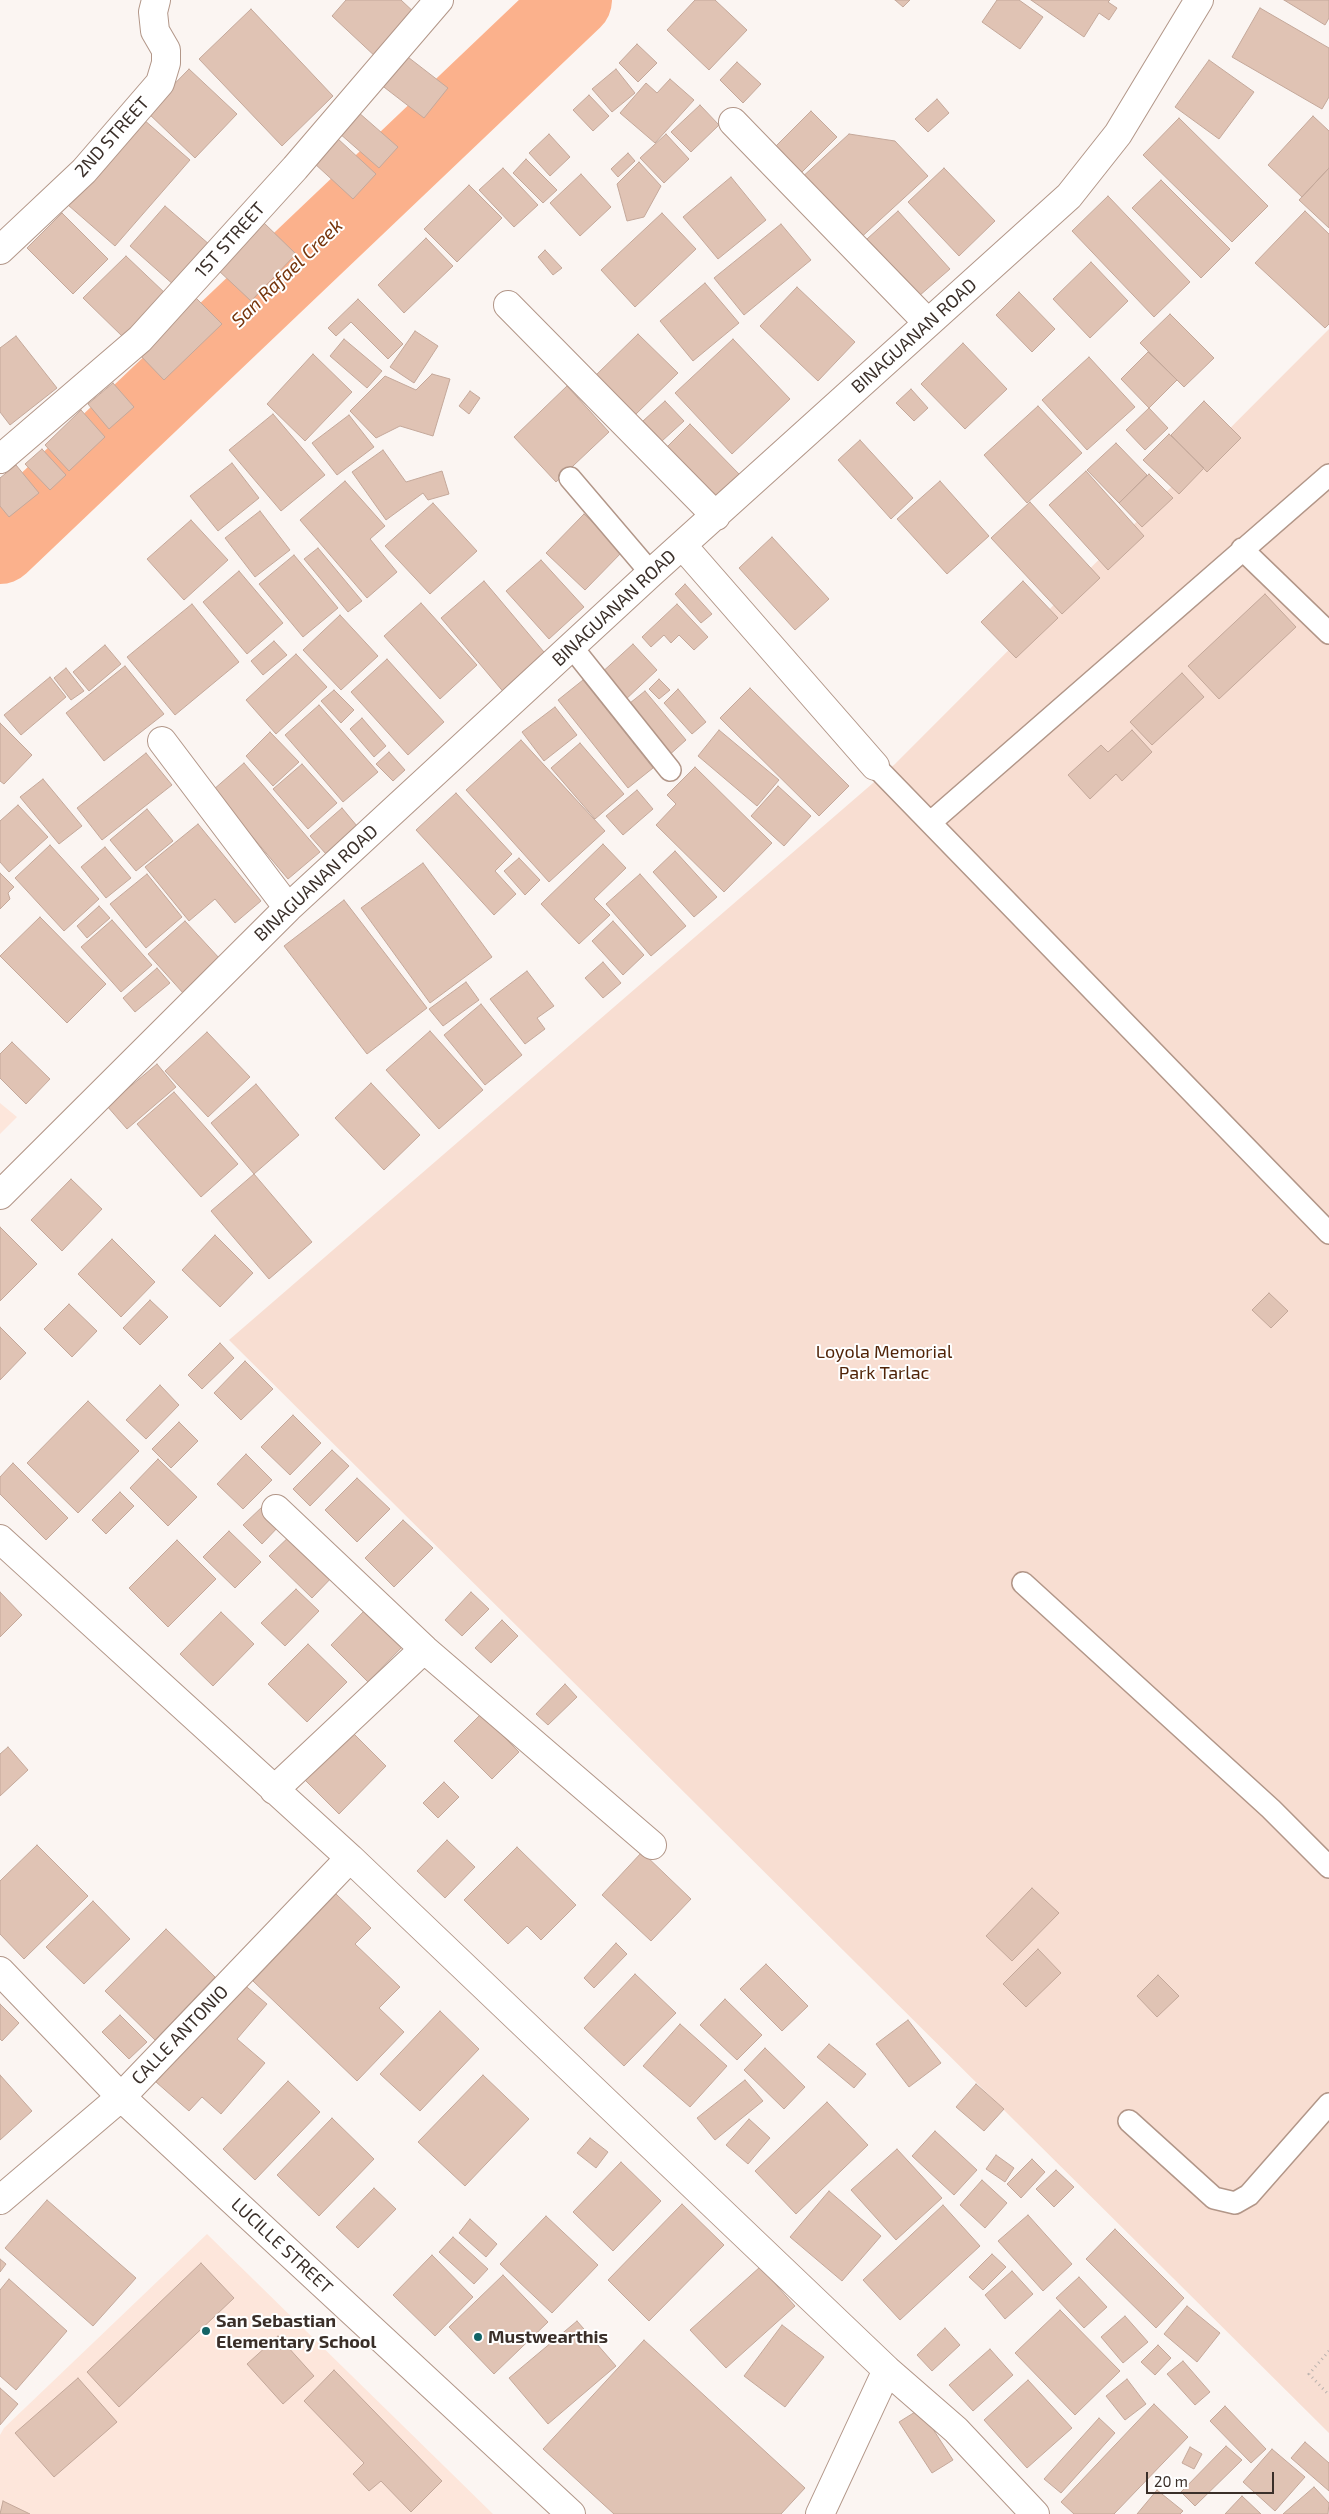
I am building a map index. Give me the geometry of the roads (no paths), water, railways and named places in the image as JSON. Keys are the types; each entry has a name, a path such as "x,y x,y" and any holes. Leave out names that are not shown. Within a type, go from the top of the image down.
{"street":[{"name":"2ND STREET","path":"0,250 84,171 160,83 166,63 166,50 155,31 153,12 156,0"},
{"name":"1ST STREET","path":"0,459 140,339 295,168 439,0"},
{"name":"BINAGUANAN ROAD","path":"0,1195 288,908 651,573 1069,196 1118,134 1199,0"},
{"path":"733,122 928,323"},
{"path":"508,305 716,516"},
{"path":"682,545 875,766"},
{"path":"162,741 288,908"},
{"path":"276,1509 424,1648 652,1845"},
{"path":"0,1539 350,1858 887,2370 956,2430 1035,2514"},
{"path":"274,1790 424,1648"},
{"name":"CALLE ANTONIO","path":"0,2200 121,2097 350,1858"},
{"name":"LUCILLE STREET","path":"0,1971 121,2097 572,2514"},
{"path":"820,2514 887,2370"}],"lane":[{"path":"931,822 1329,474"},
{"path":"570,478 651,573"},
{"path":"1242,549 1329,633"},
{"path":"571,646 670,770"},
{"path":"875,766 1329,1233"},
{"path":"1023,1583 1271,1809 1329,1867"},
{"path":"1129,2121 1214,2198 1235,2203 1249,2195 1329,2104"}],"waterway":[{"name":"San Rafael Creek","path":"0,546 574,0"}],"place":[{"name":"San Sebastian Elementary School","path":"206,2331"},
{"name":"Mustwearthis","path":"478,2337"}],"park label":[{"name":"Loyola Memorial Park Tarlac","path":"884,1362"}]}
